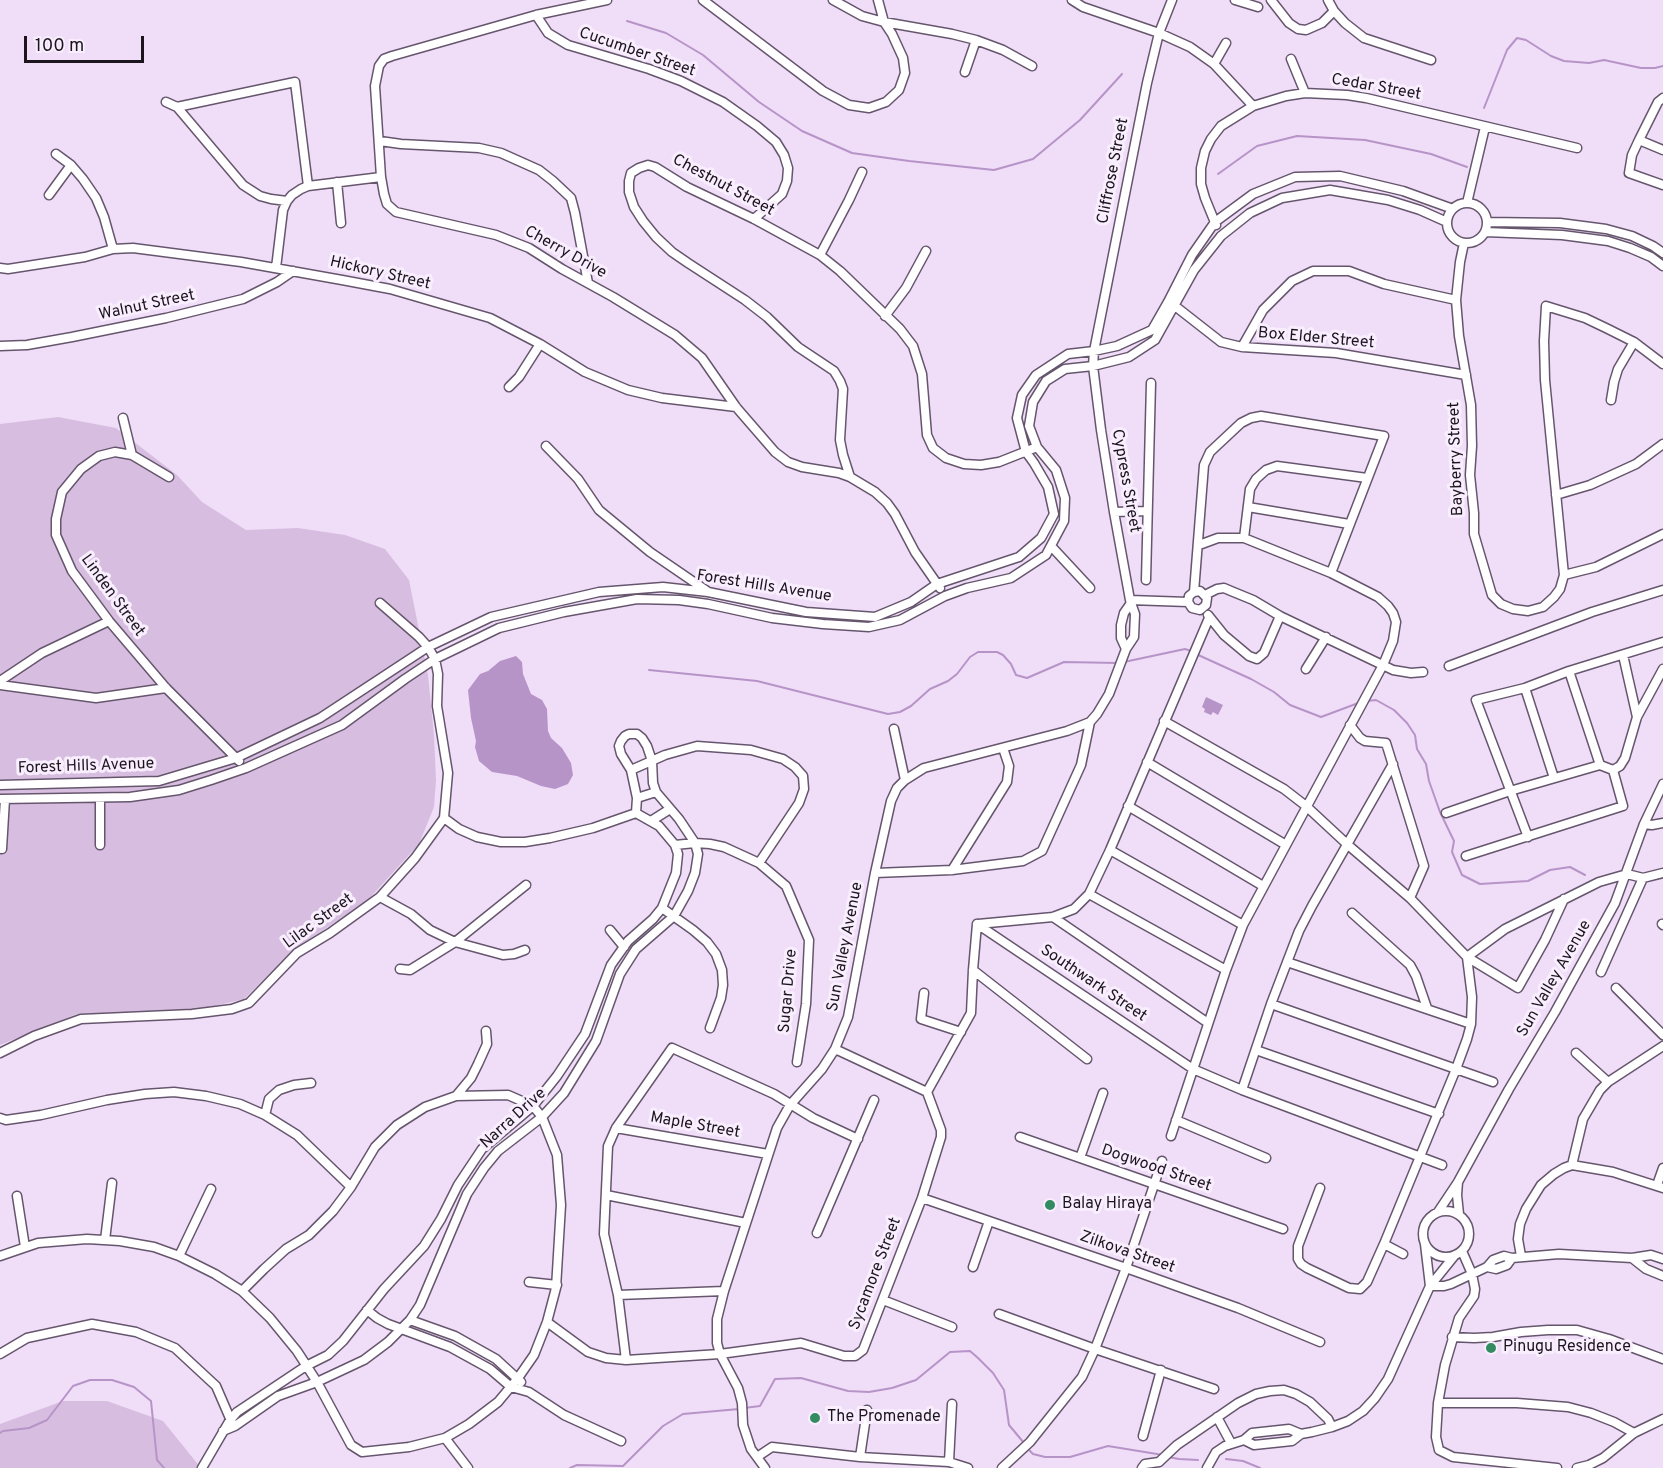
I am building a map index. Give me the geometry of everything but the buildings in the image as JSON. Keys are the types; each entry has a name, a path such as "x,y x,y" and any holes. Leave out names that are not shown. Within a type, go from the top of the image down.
{"street":[{"name":"Cherry Drive","path":"607,0 536,15 384,59 379,66 375,86 381,177 387,204 396,212 496,235 529,248 675,335 702,358 736,407 775,453 802,467 850,477 875,492 896,514 915,552 945,596"},
{"path":"703,0 824,91 849,105 869,108 886,102 898,90 905,73 903,58 884,22 878,0"},
{"path":"833,0 862,16 976,40 1003,50 1032,66"},
{"path":"1072,0 1113,19 1159,33 1190,47 1214,64 1253,106"},
{"name":"Cliffrose Street","path":"1093,366 1139,117 1159,33 1172,0"},
{"path":"1235,0 1248,2 1258,7"},
{"path":"1271,0 1289,23 1298,29 1306,30 1322,23 1334,11"},
{"path":"1328,0 1345,23 1364,38 1431,60"},
{"name":"Cucumber Street","path":"536,15 548,33 568,45 681,81 723,102 776,142 784,155 788,168 787,181 782,194 754,219"},
{"path":"965,72 976,40"},
{"path":"1214,64 1226,43"},
{"path":"1291,59 1305,93"},
{"path":"177,107 295,82 308,186"},
{"name":"Cedar Street","path":"1221,236 1201,184 1201,168 1205,151 1211,138 1221,126 1253,106 1268,100 1305,93 1347,95 1577,148"},
{"path":"1663,98 1658,102 1632,155 1629,172 1663,184"},
{"path":"166,102 177,107 243,185 260,196 287,201"},
{"path":"1467,203 1485,127"},
{"path":"1639,140 1663,150"},
{"path":"380,141 479,148 501,153 539,170 571,198 588,284"},
{"path":"56,154 83,179 96,198 114,249"},
{"path":"50,195 70,165"},
{"name":"Chestnut Street","path":"850,477 840,440 843,389 834,371 798,348 745,300 680,258 656,237 634,207 629,192 631,173 648,165 655,167 687,187 754,219 820,255 840,271 900,329 913,346 922,374 927,435 933,448 946,458 964,464 981,465 999,462 1037,447"},
{"path":"820,255 862,172"},
{"name":"Forest Hills Avenue","path":"0,785 159,781 236,758 320,718 428,647 491,617 599,592 663,587 708,591 806,612 875,617 911,602 937,584 1019,557 1041,538 1054,514 1048,488 1026,452 1017,418 1022,395 1036,375 1068,354 1117,346 1152,330 1192,255 1215,222 1253,195 1296,177 1340,176 1403,191 1453,209"},
{"path":"276,268 281,223 287,201 308,186 381,177"},
{"path":"337,182 341,223"},
{"name":"Forest Hills Avenue","path":"3,800 130,797 179,790 246,768 342,725 435,659 499,628 564,612 637,599 679,600 772,618 869,627 900,620 945,596 967,588 1011,578 1046,555 1064,521 1065,498 1056,470 1037,447 1029,426 1033,402 1046,381 1065,369 1093,366 1129,357 1155,340 1194,270 1221,236 1250,213 1282,198 1330,190 1388,200 1420,210 1447,222"},
{"path":"1467,203 1483,211 1487,222 1485,232 1476,241 1464,243 1454,238 1447,222 1453,209 1467,203"},
{"path":"1487,222 1560,223 1606,229 1632,236 1663,252"},
{"path":"1485,232 1562,235 1608,241 1651,257 1663,266"},
{"name":"Bayberry Street","path":"1464,243 1456,300 1459,336 1471,405 1473,446 1470,475 1474,534 1492,595 1501,604 1513,609 1528,611 1543,607 1560,589 1564,575"},
{"name":"Hickory Street","path":"0,268 9,269 85,257 114,249 133,248 276,268 390,289 490,318 540,344 585,372 628,390 662,398 736,407"},
{"path":"885,316 906,288 926,251"},
{"name":"Walnut Street","path":"0,346 27,345 72,337 166,318 243,299 293,271"},
{"path":"1242,347 1263,309 1292,280 1313,271 1349,271 1384,284 1456,300"},
{"name":"Box Elder Street","path":"1175,306 1221,342 1242,347 1336,353 1466,375"},
{"path":"1663,364 1634,342 1585,318 1546,306 1545,380 1564,575 1596,567 1663,534"},
{"path":"1611,400 1618,369 1634,342"},
{"path":"509,387 527,366 540,344"},
{"name":"Cypress Street","path":"1093,366 1114,512 1131,602"},
{"path":"1146,580 1151,383"},
{"path":"1194,592 1204,465 1210,452 1241,423 1261,416 1384,436 1331,573"},
{"path":"123,418 132,455 169,477"},
{"path":"1556,495 1590,485 1636,464 1663,444"},
{"path":"546,446 578,479 599,510 650,552 708,591 708,604"},
{"name":"Linden Street","path":"132,455 115,452 99,456 81,470 62,492 56,519 56,536 72,571 109,621 166,688 246,768"},
{"path":"1244,538 1250,489 1256,479 1266,470 1277,466 1367,478"},
{"path":"1248,507 1349,524"},
{"path":"1114,512 1147,511"},
{"path":"1171,1136 1243,925 1383,665 1393,641 1396,622 1389,606 1378,597 1331,573 1244,538 1218,538 1199,545"},
{"path":"1051,546 1090,588"},
{"path":"1205,595 1224,588 1393,670 1423,672"},
{"path":"1449,666 1593,612 1663,590"},
{"path":"1200,591 1205,595 1207,602 1203,608 1196,610 1188,602 1189,596 1194,592 1200,591"},
{"path":"1131,602 1188,602"},
{"path":"1125,653 1121,630 1124,613 1131,602"},
{"path":"875,873 952,870 1023,861 1042,851 1081,765 1090,722 1103,705 1132,642 1136,614 1131,602"},
{"path":"380,603 419,637 435,659"},
{"path":"1203,608 1224,635 1249,656 1257,659 1264,653 1280,616"},
{"path":"835,1049 927,1092 971,1013 977,924 1053,916 1074,909 1089,894 1209,618"},
{"path":"0,683 42,653 109,621"},
{"path":"1306,669 1326,637"},
{"path":"1528,837 1476,700 1525,688 1569,671 1663,642"},
{"path":"1623,655 1637,717"},
{"name":"Lilac Street","path":"0,1053 34,1036 81,1019 192,1014 232,1009 249,1003 297,953 330,933 380,897 416,858 444,818 448,773 437,706 438,674 435,659"},
{"path":"1613,770 1620,766 1624,758 1637,717 1661,680 1663,669"},
{"path":"1569,671 1600,765"},
{"path":"0,683 96,698 166,688"},
{"path":"1525,688 1554,778"},
{"path":"1164,721 1284,789 1410,898 1467,957 1518,988 1545,940 1564,899"},
{"path":"894,729 905,780 924,768 1067,731 1090,722"},
{"path":"1350,725 1365,741 1386,743 1424,866 1410,898"},
{"path":"636,813 631,770 619,746 625,736 630,734 637,734 647,746 652,761 651,776 656,792 695,843"},
{"path":"631,770 665,755 697,746 751,750 783,759 795,767 803,776 802,796 759,863"},
{"path":"952,870 1007,782 1009,766 1003,748"},
{"path":"1147,762 1286,845"},
{"path":"1242,1090 1271,1004 1312,906 1393,764"},
{"path":"1446,813 1510,791 1600,765 1613,770"},
{"path":"1466,856 1623,806 1613,770"},
{"name":"Sun Valley Avenue","path":"765,1468 751,1449 743,1425 742,1403 738,1388 720,1354 717,1343 717,1319 777,1128 790,1105 822,1069 835,1049 848,1017 891,801 897,788 905,780"},
{"name":"Sun Valley Avenue","path":"1438,1212 1458,1182 1609,913 1627,874 1644,824 1663,783"},
{"path":"636,798 656,792"},
{"path":"100,798 100,845"},
{"path":"2,849 3,800"},
{"path":"1128,806 1263,886"},
{"path":"651,821 670,809"},
{"path":"444,818 459,829 477,837 501,842 525,842 593,828 636,813 659,826 675,845"},
{"path":"1644,824 1663,823"},
{"name":"Sugar Drive","path":"675,845 695,843 724,847 759,863 786,886 809,940 806,1004 797,1062"},
{"name":"Narra Drive","path":"202,1468 223,1431 232,1423 278,1396 317,1382 364,1360 388,1342 410,1320 420,1305 467,1194 498,1151 542,1117 564,1092 596,1041 620,974 636,949 674,916 695,873 698,854 695,843"},
{"name":"Narra Drive","path":"232,1423 237,1412 328,1354 343,1341 384,1289 424,1246 458,1185 482,1149 533,1106 557,1076 585,1034 612,965 628,940 653,919 662,908 676,873 678,854 675,845"},
{"path":"1110,850 1243,925"},
{"path":"1467,957 1505,929 1599,882 1627,874 1643,878 1663,873"},
{"path":"1601,972 1643,878"},
{"path":"400,969 410,970 455,942 526,885"},
{"path":"1089,894 1226,970"},
{"path":"380,897 411,914 430,930 455,942 503,956 525,950"},
{"path":"662,908 707,942 716,954 722,970 723,985 721,998 710,1028"},
{"path":"1352,913 1410,965 1427,1008"},
{"path":"1053,916 1208,1023"},
{"name":"Southwark Street","path":"977,924 1193,1069 1242,1090 1442,1165"},
{"path":"610,930 624,947"},
{"path":"1320,1188 1298,1246 1298,1259 1301,1264 1349,1288 1360,1289 1367,1282 1421,1157 1471,1024 1472,997 1467,957"},
{"path":"1287,962 1471,1024"},
{"path":"973,970 1087,1059"},
{"path":"1616,988 1663,1035"},
{"path":"924,993 921,1019 961,1032"},
{"path":"1271,1004 1492,1082"},
{"path":"456,1096 471,1078 478,1064 487,1044 486,1031"},
{"path":"1572,1165 1583,1119 1592,1102 1608,1082 1663,1046"},
{"path":"626,1360 618,1295 604,1234 608,1146 616,1128 672,1048 774,1094 813,1118 858,1139"},
{"path":"1256,1050 1438,1114"},
{"path":"1576,1053 1608,1082"},
{"path":"265,1115 269,1100 279,1090 311,1083"},
{"path":"0,1118 6,1120 72,1109 107,1100 174,1092 206,1096 240,1104 265,1115 297,1135 351,1187"},
{"name":"Sycamore Street","path":"547,1322 588,1352 606,1358 626,1360 720,1354 801,1343 844,1356 855,1356 863,1350 883,1300 922,1198 941,1137 941,1130 927,1092"},
{"path":"1080,1158 1103,1093"},
{"path":"0,1256 38,1243 87,1239 154,1247 179,1256 242,1291 270,1318 297,1351 317,1382 351,1445 362,1452 409,1447 445,1438 469,1424 498,1402 534,1355 547,1322 556,1285 561,1205 557,1155 542,1117 533,1106 508,1095 456,1096 425,1107 397,1125 375,1147 351,1187 333,1211 309,1235 286,1250 242,1291"},
{"path":"817,1233 874,1100"},
{"path":"1176,1120 1266,1158"},
{"name":"Maple Street","path":"616,1128 768,1154"},
{"name":"Dogwood Street","path":"1020,1137 1282,1229"},
{"path":"1002,1468 1030,1442 1082,1377 1126,1268 1162,1161"},
{"path":"1516,1257 1520,1224 1526,1209 1541,1185 1554,1173 1572,1165 1613,1172 1660,1187 1663,1168"},
{"path":"105,1240 112,1182"},
{"path":"1458,1182 1459,1214"},
{"path":"179,1256 211,1188"},
{"path":"606,1195 746,1223"},
{"path":"17,1196 25,1247"},
{"name":"Zilkova Street","path":"922,1198 1238,1308 1320,1342"},
{"path":"1244,1440 1254,1445 1292,1441 1301,1434 1348,1421 1375,1398 1396,1364 1430,1286 1469,1239 1468,1225 1459,1214 1449,1210 1432,1215 1422,1231 1430,1286"},
{"path":"973,1267 989,1221"},
{"path":"1384,1244 1403,1254"},
{"path":"1425,1244 1429,1250 1441,1257 1458,1253"},
{"path":"1458,1253 1472,1274 1475,1283 1474,1296 1459,1318 1445,1365 1438,1402 1436,1437 1439,1450 1453,1457 1557,1468"},
{"path":"1430,1286 1444,1286 1486,1267 1496,1269 1507,1265 1516,1257 1559,1254 1632,1258 1651,1255 1663,1259"},
{"path":"1632,1258 1646,1269 1663,1276"},
{"path":"529,1282 556,1285"},
{"path":"618,1295 724,1291"},
{"path":"883,1300 952,1327"},
{"path":"368,1310 377,1318 401,1330 450,1347 490,1369 511,1387 529,1392 564,1415 621,1441"},
{"path":"999,1314 1214,1389"},
{"path":"410,1320 455,1336 496,1359 518,1378 529,1392"},
{"path":"0,1354 27,1338 92,1324 136,1332 175,1348 216,1386 232,1423"},
{"path":"1452,1337 1474,1338 1548,1330 1577,1330 1663,1359"},
{"path":"1143,1436 1161,1370"},
{"path":"1142,1468 1145,1464 1159,1463 1177,1445 1217,1417 1256,1394 1284,1390 1296,1394 1310,1402 1328,1419 1332,1427"},
{"path":"1438,1402 1517,1402 1568,1407 1614,1422 1634,1433"},
{"path":"949,1462 952,1404"},
{"path":"860,1456 867,1410"},
{"path":"1217,1417 1232,1443"},
{"path":"1577,1468 1603,1458 1634,1433 1663,1419"},
{"path":"1206,1468 1216,1452 1232,1443 1244,1440 1252,1433 1289,1429 1301,1434"},
{"path":"1275,1431 1276,1442"},
{"path":"445,1438 468,1468"},
{"path":"757,1457 772,1447 949,1462 968,1468"}],"shaded area":[{"path":"58,417 116,428 177,475 202,502 246,530 298,528 345,535 385,549 409,580 428,675 434,735 436,780 434,807 419,844 367,901 296,948 244,999 193,1011 77,1014 0,1045 0,424"},
{"path":"516,656 522,662 523,674 531,694 542,700 547,709 548,731 551,738 562,748 571,763 573,775 568,784 555,789 517,776 492,772 479,761 475,747 468,690 480,674 488,671 500,661"},
{"path":"1206,697 1223,705 1218,715 1213,712 1211,715 1204,712 1205,709 1202,707"},
{"path":"63,1401 107,1401 163,1421 201,1468 0,1468 0,1424"}],"waterway":[{"path":"627,21 666,33 703,55 759,102 802,131 852,153 909,161 994,170 1033,159 1080,120 1122,74"},
{"path":"1484,108 1507,50 1517,38 1526,40 1551,56 1564,61 1589,63 1604,60 1641,68 1663,66"},
{"path":"1218,174 1257,146 1297,136 1365,140 1431,154 1467,167"},
{"path":"1124,662 1185,649 1191,651"},
{"path":"649,670 757,681 888,714 900,712 911,706 930,689 948,681 957,674 970,657 978,652 997,652 1003,655 1011,664 1016,675 1027,678 1064,662 1118,663"},
{"path":"1196,654 1251,679 1274,692 1290,705 1321,717 1361,702"},
{"path":"1367,701 1376,700 1394,710 1415,735 1417,749 1426,764 1429,781 1440,812 1454,841 1452,852 1462,875 1480,884 1528,881 1550,870 1570,867 1585,875"},
{"path":"744,1408 760,1406 775,1379 801,1378 848,1391 869,1392 892,1388 916,1380 950,1352 970,1351 993,1373 1004,1390 1009,1425 1024,1443"},
{"path":"0,1433 29,1428 47,1420 73,1386 90,1380 112,1380 134,1387 151,1401 157,1460 164,1468"},
{"path":"570,1468 577,1465 623,1466 663,1426 683,1414 739,1409"},
{"path":"1027,1448 1033,1454 1045,1457 1070,1457 1108,1446 1163,1455"},
{"path":"1168,1457 1198,1460"},
{"path":"1226,1459 1243,1461 1260,1468"}],"place":[{"name":"Balay Hiraya","path":"1050,1205"},
{"name":"Pinugu Residence","path":"1491,1348"},
{"name":"The Promenade","path":"815,1418"}]}
